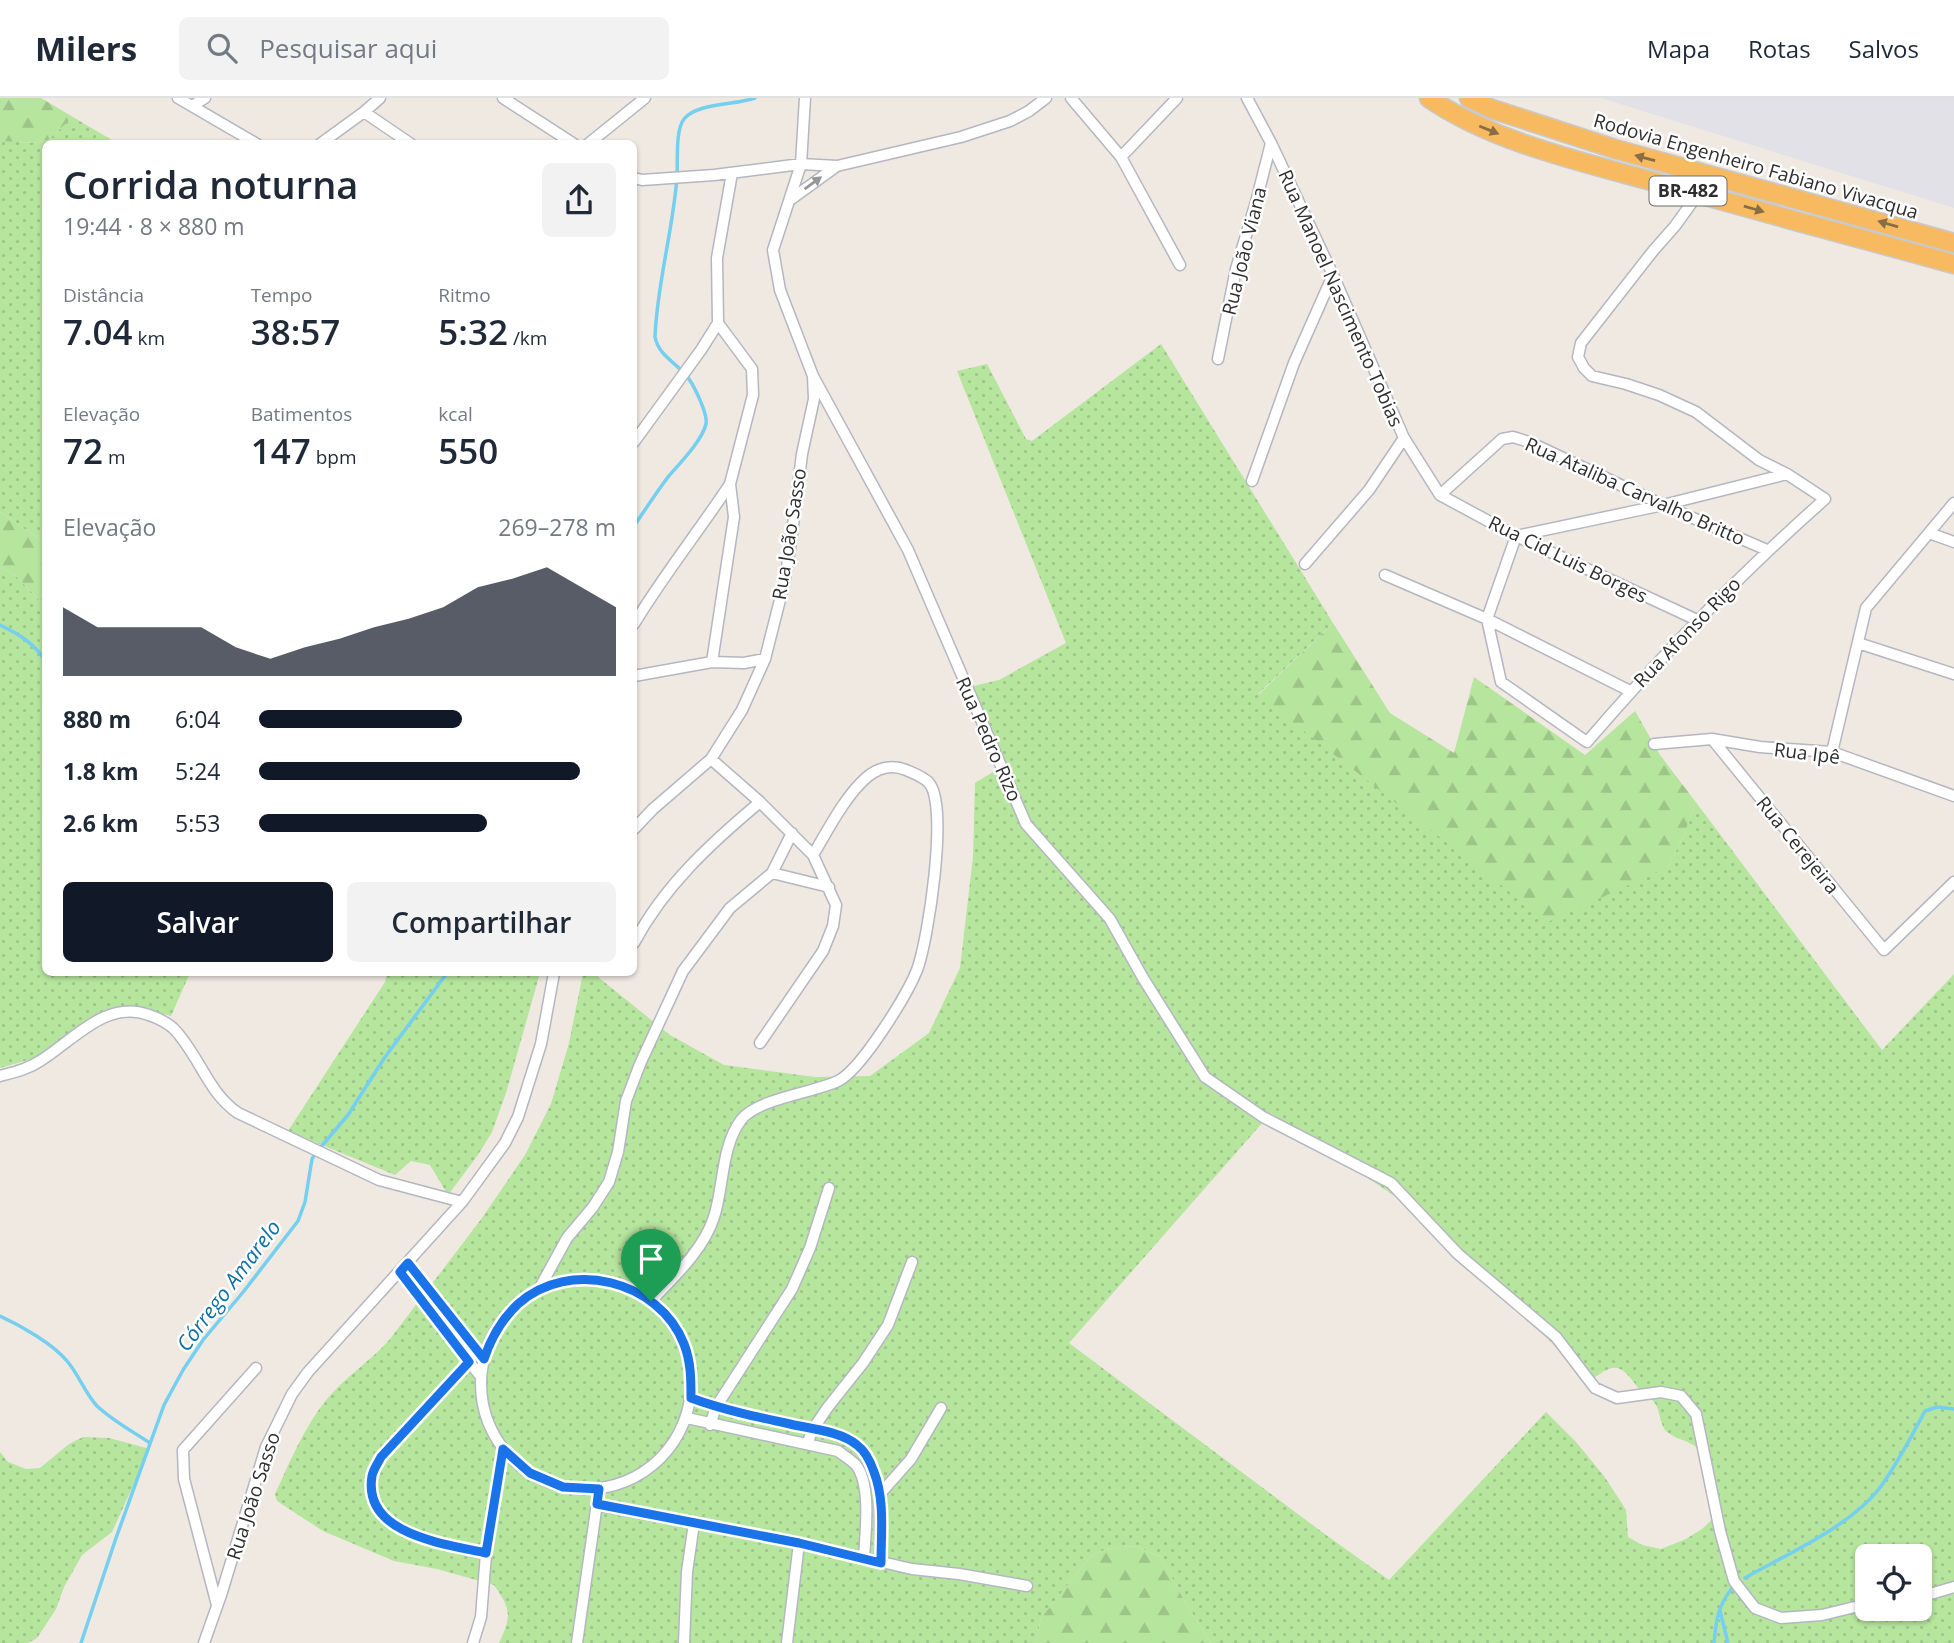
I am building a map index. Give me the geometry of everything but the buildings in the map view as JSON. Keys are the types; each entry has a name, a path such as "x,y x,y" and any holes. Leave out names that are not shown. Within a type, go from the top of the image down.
{"highway":[{"name":"BR-482","path":"1429,98 1444,109 1486,129 1540,148 1607,169 1954,264"},
{"name":"Rodovia Engenheiro Fabiano Vivacqua","path":"1469,98 1492,109 1615,149 1954,243"},
{"path":"1607,169 1615,149"},
{"path":"1828,230 1834,209"}],"street":[{"path":"178,98 250,140"},
{"path":"192,106 205,98"},
{"path":"326,140 380,98"},
{"path":"503,98 568,140"},
{"path":"593,140 645,98"},
{"name":"Rua João Sasso","path":"637,826 711,759 742,710 765,659 783,584 802,454 814,399 813,376 780,290 773,250 801,164 805,98"},
{"path":"637,179 683,178 801,164 837,166 961,137 1010,121 1046,98"},
{"path":"1071,98 1121,158 1180,265"},
{"path":"1121,158 1177,98"},
{"name":"Rua Manoel Nascimento Tobias","path":"1247,98 1333,275 1404,438 1440,495"},
{"path":"364,112 405,140"},
{"name":"Rua João Viana","path":"1218,359 1236,269 1271,143"},
{"path":"789,200 837,166"},
{"path":"637,438 718,323 717,258 732,173"},
{"path":"1698,194 1581,343 1578,357 1591,376 1659,395 1696,412 1759,460 1787,474"},
{"path":"1252,481 1294,363 1333,275"},
{"path":"637,619 730,484 753,395 752,369 718,323"},
{"name":"Rua Pedro Rizo","path":"813,376 908,550 1026,824 1110,919 1143,978 1205,1077 1263,1117 1391,1183 1458,1254 1556,1337 1595,1388 1617,1398 1661,1392 1681,1396 1696,1414 1720,1531 1734,1581 1755,1608 1781,1618 1822,1615 1855,1607"},
{"name":"Rua Ataliba Carvalho Britto","path":"1440,495 1502,439 1513,437 1530,442 1663,505 1767,550"},
{"path":"1305,564 1369,490 1404,438"},
{"path":"1487,619 1516,536 1663,505 1787,474"},
{"name":"Rua Afonso Rigo","path":"1487,619 1501,682 1587,742 1630,691 1697,620 1767,550 1825,499 1787,474"},
{"path":"712,662 734,517 730,484"},
{"name":"Rua Cid Luis Borges","path":"1440,495 1516,536 1697,620"},
{"path":"1832,752 1866,608 1954,503"},
{"path":"1929,533 1954,542"},
{"path":"1385,575 1487,619 1630,691"},
{"path":"1858,643 1954,674"},
{"path":"637,675 712,662 744,663 765,659"},
{"name":"Rua Ipê","path":"1654,744 1712,739 1760,747 1832,752 1954,796"},
{"name":"Rua Cerejeira","path":"1712,739 1884,950 1954,882"},
{"path":"711,759 760,802 813,855 836,905 833,926 823,951 760,1043"},
{"path":"651,1301 702,1241 714,1220 727,1153 742,1119 754,1109 840,1081 873,1045 917,970 925,937 937,840 936,797 929,782 901,768 884,767 869,775 853,791 813,855"},
{"path":"637,937 666,893 689,866 760,802"},
{"path":"538,1291 567,1238 593,1207 609,1182 618,1152 626,1101 683,971 730,908 772,873 792,833"},
{"path":"772,873 829,887"},
{"name":"Rua João Sasso","path":"204,1643 266,1447 282,1411 308,1372 462,1202 506,1143 518,1117 541,1044 553,976"},
{"path":"0,1076 25,1070 104,1017 121,1011 137,1011 171,1026 188,1046 216,1094 225,1105 238,1113 379,1180 462,1202"},
{"path":"710,1424 716,1407 792,1289 810,1248 829,1188"},
{"path":"807,1444 813,1429 888,1325 912,1262"},
{"path":"408,1263 480,1354 482,1402 490,1427 503,1449 530,1473 563,1487 599,1489 628,1481 653,1466 673,1444 687,1418 691,1398 691,1370 684,1344 670,1320 651,1301 625,1286 596,1279 566,1281 538,1291 519,1303 503,1319 480,1354 469,1362 381,1457 372,1475 372,1498 385,1518 412,1535 486,1553"},
{"path":"400,1272 481,1377"},
{"path":"217,1606 184,1479 183,1450 256,1368"},
{"path":"691,1398 716,1407 835,1434 856,1444 871,1465 880,1494 881,1563"},
{"path":"880,1494 911,1459 942,1408"},
{"path":"687,1418 838,1451 855,1465 862,1476 866,1496 864,1559"},
{"path":"473,1643 481,1617 486,1553 503,1449"},
{"path":"577,1643 599,1489"},
{"path":"597,1504 799,1543 912,1569 1027,1586"},
{"path":"684,1643 687,1572 694,1523"},
{"path":"787,1643 799,1543"},
{"path":"1932,1593 1954,1587"}],"shaded area":[{"path":"1601,98 1954,98 1954,208"}],"green space":[{"path":"0,98 41,98 73,117 48,140 33,143 0,141"},
{"path":"73,117 112,140 48,140"},
{"path":"0,141 42,141 42,541 0,512"},
{"path":"1161,344 1333,623 1258,694 1668,867 1685,833 1695,801 1882,1050 1954,974 1954,1643 1211,1643 1161,1557 1138,1547 1122,1546 1091,1556 1041,1618 1036,1643 499,1643 508,1613 504,1600 494,1585 437,1569 394,1561 323,1531 277,1501 275,1494 311,1421 334,1391 390,1339 482,1218 525,1155 551,1104 569,1043 582,976 597,976 670,1035 724,1065 815,1077 870,1076 929,1033 960,968 973,857 975,783 998,769 969,687 999,680 1066,643 957,371 987,364 1026,439 1032,441","holes":["1271,1113 1426,1217 1590,1381 1611,1368 1617,1368 1654,1402 1667,1432 1700,1451 1708,1500 1718,1514 1686,1539 1661,1549 1642,1545 1628,1537 1626,1510 1604,1476 1546,1412 1389,1580 1069,1343"]},
{"path":"0,512 42,541 42,603 16,576 0,567"},
{"path":"0,567 16,576 42,603 42,976 189,976 171,1016 135,1006 111,1008 78,1027 35,1058 0,1068"},
{"path":"1333,623 1390,713 1454,753 1474,677 1585,755 1635,711 1660,755 1695,801 1685,833 1668,867 1548,922 1258,695"},
{"path":"386,976 539,976 506,1093 492,1132 448,1195 430,1165 411,1161 395,1175 288,1131"},
{"path":"83,1437 109,1438 150,1449 112,1532 82,1555 64,1587 56,1609 37,1638 28,1643 0,1643 0,1452 8,1462 26,1469 40,1468 69,1444"},
{"path":"1122,1546 1138,1547 1161,1557 1211,1643 1036,1643 1041,1618 1091,1556"}],"waterway":[{"name":"Córrego Amarelo","path":"637,522 668,477 695,445 706,424 703,408 692,383 660,350 655,337 675,197 679,131 684,119 697,110 755,98"},
{"path":"0,625 26,640 42,657"},
{"name":"Córrego Amarelo","path":"81,1643 164,1405 183,1370 203,1340 298,1221 305,1202 312,1159 348,1115 385,1057 445,976"},
{"path":"0,1316 53,1348 71,1366 97,1406 150,1443"},
{"path":"1745,1578 1816,1539 1851,1516 1886,1480 1925,1411 1937,1407 1954,1409"},
{"path":"1714,1643 1719,1613 1733,1587"},
{"path":"1720,1611 1728,1643"}],"route":[{"path":"408,1263 484,1359 491,1338 503,1319 519,1303 538,1291 566,1281 596,1279 625,1286 651,1301 670,1320 684,1344 691,1370 691,1398 736,1412 835,1434 856,1444 868,1458 880,1494 881,1563 799,1543 597,1504 599,1489 563,1487 530,1473 503,1449 486,1553 412,1535 385,1518 372,1498 372,1475 381,1457 469,1362 400,1272 408,1263"}]}
